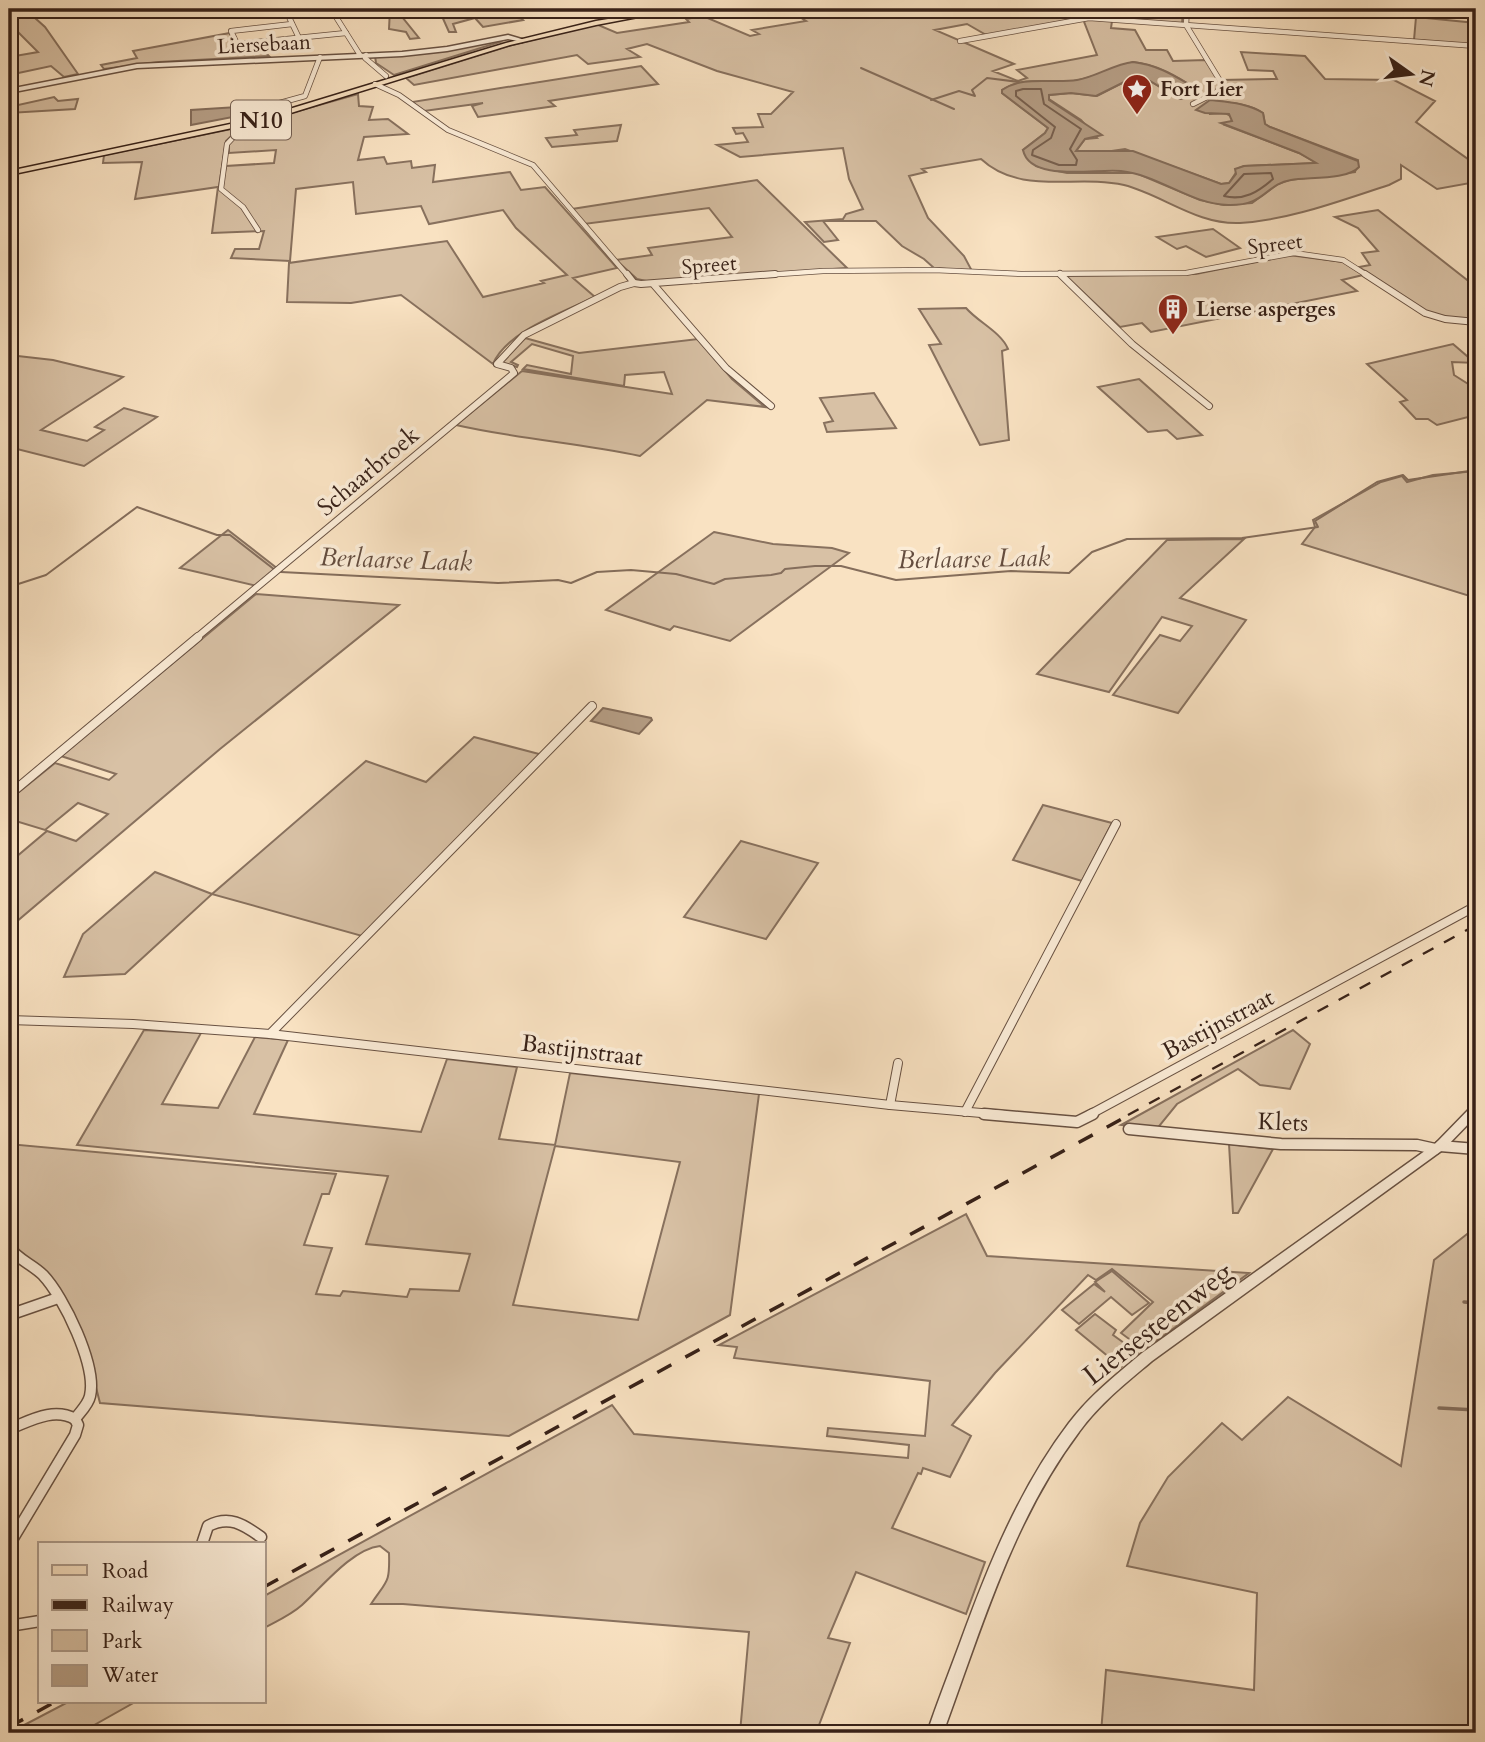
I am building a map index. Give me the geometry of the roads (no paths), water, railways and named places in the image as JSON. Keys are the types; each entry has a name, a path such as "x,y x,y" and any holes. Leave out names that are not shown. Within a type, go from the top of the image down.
{"main road":[{"name":"N10","path":"9,172 255,120 520,40 667,9"},
{"name":"N10","path":"553,32 677,9"},
{"name":"N10","path":"9,172 242,125 304,109 377,84"}],"street":[{"path":"331,9 346,33 366,55 365,58 373,62 386,76"},
{"path":"1187,9 1186,25 1222,85 1217,92 1193,104"},
{"path":"288,15 299,38"},
{"path":"960,41 1084,19 1476,46"},
{"path":"292,24 231,32 237,44 346,33"},
{"name":"Liersebaan","path":"9,91 137,66 436,51 508,37 520,40"},
{"path":"255,120 256,115 274,104 305,96 320,57"},
{"path":"377,84 399,95 448,130 533,165 634,283"},
{"path":"242,125 241,130 227,144 221,189 243,208 258,230"},
{"name":"Spreet","path":"634,283 654,285 823,271 1186,273 1287,254 1325,256 1346,261 1429,315 1476,322"},
{"path":"1060,274 1132,344 1209,405"},
{"name":"Schaarbroek","path":"9,795 514,373 511,368 497,364 519,338 620,287 634,283"},
{"name":"Spreet","path":"654,285 726,369 771,406"},
{"path":"270,1034 592,706"},
{"path":"965,1112 1116,824"},
{"name":"Bastijnstraat","path":"9,1020 133,1024 270,1034 890,1105 1077,1122 1476,906"},
{"path":"890,1105 898,1063"},
{"name":"Liersesteenweg","path":"935,1733 1013,1527 1036,1483 1074,1427 1105,1392 1147,1357 1438,1147 1476,1109"},
{"name":"Klets","path":"1129,1129 1281,1144 1417,1145 1476,1149"},
{"path":"9,1247 15,1257 44,1275 78,1338 92,1388 90,1399 75,1419"},
{"path":"9,1315 58,1298"},
{"path":"9,1429 55,1413 65,1413 75,1419 78,1425 75,1435 9,1545"},
{"path":"203,1542 208,1525 223,1520 240,1522 261,1537"},
{"path":"9,1626 38,1621"}],"water":[{"path":"1133,62 1159,69 1199,90 1196,96 1180,99 1145,78 1136,76 1096,96 1071,93 1049,95 1049,100 1102,135 1085,139 1076,151 1133,151 1221,184 1229,183 1236,174 1235,169 1244,166 1316,163 1299,153 1221,123 1232,121 1229,114 1196,110 1210,100 1251,107 1263,113 1265,124 1270,127 1358,161 1359,167 1337,176 1282,182 1258,199 1228,205 1201,200 1135,174 1121,171 1066,172 1038,167 1028,160 1023,150 1048,128 1002,93 1002,90 1010,85 1028,81 1077,80"},
{"path":"237,107 238,116 191,125 191,110"},
{"path":"603,708 652,720 639,734 591,721"}],"waterway":[{"path":"861,68 932,100"},
{"path":"932,100 959,91 975,96 972,90 987,78 1019,82"},
{"path":"932,100 954,109"},
{"name":"Berlaarse Laak","path":"281,572 498,583 558,580 571,583 597,572 631,570 676,574 714,584 725,579 771,575 781,573 785,569 815,566 841,566 896,580 1011,571 1069,573 1092,552 1127,539 1242,538 1318,527 1315,521 1377,482 1403,475 1408,480 1476,470"},
{"name":"Berlaarse Laak","path":"9,587 46,575 137,507 217,535 230,535 275,570"},
{"path":"1464,1302 1476,1303"},
{"path":"1439,1408 1476,1410"}],"railway":[{"path":"1128,1115 1476,925"},
{"path":"266,1586 1131,1114"},
{"path":"9,1727 51,1704"}],"place":[{"name":"Fort Lier","path":"1137,116"},
{"name":"Lierse asperges","path":"1173,336"}]}
